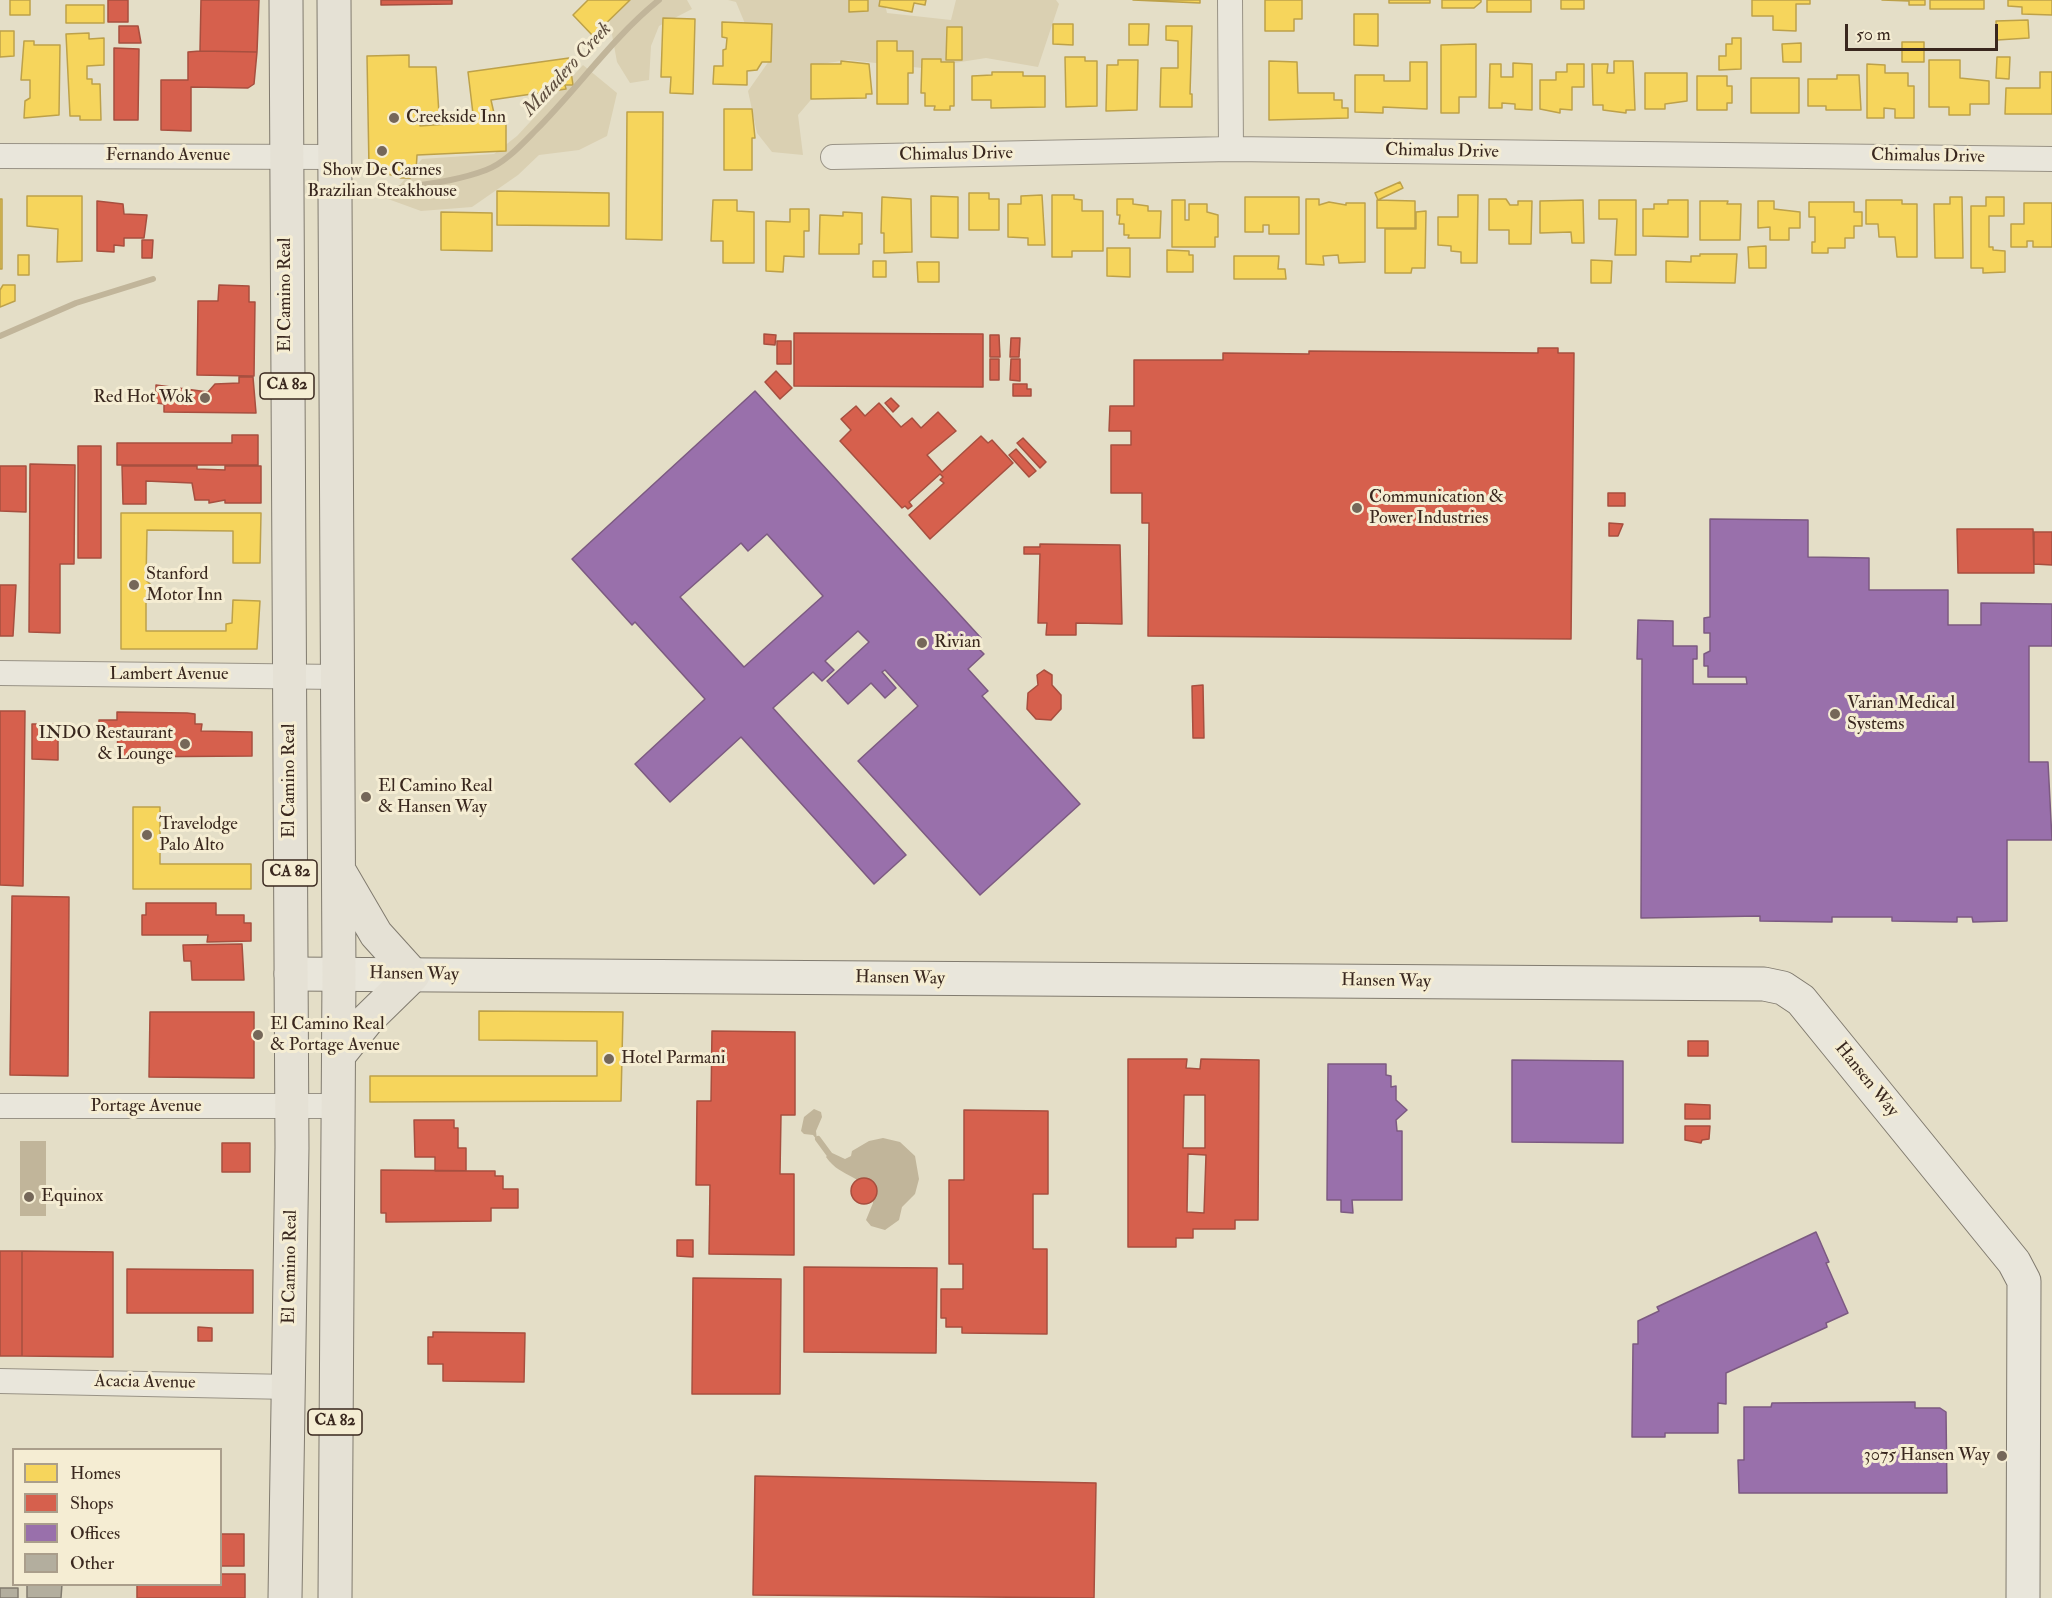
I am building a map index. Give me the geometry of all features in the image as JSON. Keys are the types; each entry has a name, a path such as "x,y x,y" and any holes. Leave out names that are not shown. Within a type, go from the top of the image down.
{"main road":[{"name":"El Camino Real","path":"285,1598 290,1387 292,1106 285,156 286,0"},
{"name":"CA 82","path":"334,0 339,677 335,1598"},
{"path":"339,871 376,934 413,975 368,1019 339,1056"}],"street":[{"path":"1230,0 1231,149"},
{"name":"Chimalus Drive","path":"833,157 1231,149 2052,159"},
{"name":"Fernando Avenue","path":"0,156 335,157"},
{"name":"Lambert Avenue","path":"0,674 339,677"},
{"name":"Hansen Way","path":"291,974 1764,984 1783,988 1801,1000 2007,1254 2024,1281 2022,1598"},
{"name":"Portage Avenue","path":"0,1106 338,1106"},
{"name":"Acacia Avenue","path":"0,1381 290,1387"}],"shaded area":[{"path":"613,0 687,0 692,9 659,26 651,46 649,80 630,83 617,62 607,7"},
{"path":"728,0 884,0 887,13 951,20 956,0 1056,0 1059,4 1038,67 986,58 922,68 848,60 821,64 815,95 798,115 803,155 772,152 757,133 748,91 769,61 751,38 736,2"},
{"path":"583,65 617,93 607,136 579,150 539,155 518,175 472,207 421,211 388,199 422,159 494,154 517,136"},
{"path":"814,1109 821,1112 822,1117 816,1131 817,1140 813,1135 804,1134 801,1131 804,1117"},
{"path":"883,1138 900,1142 915,1156 919,1179 915,1194 902,1207 899,1220 885,1230 871,1226 866,1220 873,1203 864,1186 839,1170 826,1157 830,1152 845,1159 851,1156 852,1151 869,1141"},
{"path":"20,1141 46,1141 46,1216 20,1216"}],"building: Homes":[{"path":"10,0 30,0 30,15 10,15"},
{"path":"588,0 630,0 593,36 573,15"},
{"path":"849,0 868,0 868,11 849,12"},
{"path":"880,0 926,0 925,5 914,3 912,12 879,6"},
{"path":"1133,0 1200,0 1200,3"},
{"path":"1265,0 1302,0 1302,19 1294,19 1294,31 1265,31"},
{"path":"1389,0 1430,0 1430,3 1389,3"},
{"path":"1442,0 1481,0 1481,2 1474,8 1442,8"},
{"path":"1487,0 1531,0 1531,12 1487,12"},
{"path":"1561,0 1584,0 1584,9 1561,9"},
{"path":"1752,0 1810,0 1810,4 1796,4 1796,31 1773,30 1773,16 1752,16"},
{"path":"1882,0 1925,0 1925,5 1909,5 1909,1"},
{"path":"1930,0 1984,0 1984,9 1930,9"},
{"path":"2008,0 2052,0 2052,15 2022,14 2022,7 2008,6"},
{"path":"66,5 104,5 104,23 66,23"},
{"path":"1354,14 1378,14 1378,46 1354,45"},
{"path":"663,18 695,19 693,94 670,93 671,77 661,77"},
{"path":"2028,20 2029,38 1997,40 1996,21"},
{"path":"722,22 772,24 771,62 762,62 757,70 747,71 747,85 713,84 714,66 723,66 723,50 726,49 727,38 722,37"},
{"path":"1053,24 1073,24 1073,45 1053,44"},
{"path":"1129,24 1149,24 1148,45 1129,45"},
{"path":"1166,26 1192,26 1190,94 1192,94 1192,107 1160,107 1161,68 1178,68 1178,41 1166,40"},
{"path":"947,27 962,27 962,60 946,60"},
{"path":"0,31 14,31 14,56 0,57"},
{"path":"89,33 89,39 104,38 104,65 87,66 87,79 92,79 92,84 100,84 101,120 80,120 80,116 70,116 66,34"},
{"path":"1732,38 1741,38 1741,69 1719,70 1719,56 1726,56 1726,44 1732,44"},
{"path":"24,41 34,41 34,45 60,45 59,115 24,118 25,101 30,98 30,80 21,80"},
{"path":"877,41 897,41 897,51 913,51 913,73 908,73 908,104 877,104"},
{"path":"1902,42 1924,42 1924,62 1902,62"},
{"path":"1801,43 1801,62 1783,62 1782,44"},
{"path":"1476,44 1476,97 1459,97 1459,113 1441,113 1441,45"},
{"name":"Creekside Inn","path":"409,55 409,67 436,67 439,114 420,115 420,126 474,122 468,72 569,58 573,85 565,85 566,89 491,100 496,122 506,121 506,151 417,155 416,172 410,178 401,178 369,168 367,56"},
{"path":"1065,57 1085,57 1085,61 1097,61 1097,106 1066,107"},
{"path":"1997,57 2010,57 2009,79 1996,78"},
{"path":"922,59 954,62 954,106 950,106 950,110 934,110 935,106 925,106 925,93 921,93"},
{"path":"1118,60 1138,60 1137,110 1106,111 1107,65 1118,65"},
{"path":"1929,60 1960,60 1960,78 1989,81 1989,104 1970,104 1970,115 1949,115 1949,107 1929,107"},
{"path":"841,61 869,64 872,94 866,94 866,98 811,99 811,64 841,64"},
{"path":"1269,61 1297,62 1298,93 1334,93 1334,100 1342,100 1342,108 1348,108 1348,118 1269,120"},
{"path":"1614,61 1633,61 1635,110 1626,110 1626,113 1603,110 1603,105 1593,105 1592,64 1608,64 1607,73 1614,73"},
{"path":"1410,62 1427,62 1427,109 1383,107 1383,113 1355,112 1355,75 1384,75 1384,81 1410,81"},
{"path":"1513,63 1532,64 1532,110 1515,109 1515,104 1502,103 1502,108 1489,108 1490,64 1501,64 1501,77 1513,77"},
{"path":"1567,64 1584,64 1584,87 1572,87 1572,110 1560,109 1560,113 1540,109 1540,80 1556,80 1556,72 1567,72"},
{"path":"1867,64 1885,65 1885,73 1908,73 1908,86 1914,86 1914,118 1895,118 1895,109 1884,108 1884,118 1867,118"},
{"path":"992,72 1023,72 1023,76 1045,76 1045,107 991,108 991,100 972,100 972,76 992,75"},
{"path":"2040,72 2052,72 2052,114 2005,114 2006,88 2040,88"},
{"path":"1645,73 1687,73 1687,101 1665,104 1665,109 1645,109"},
{"path":"1837,75 1859,75 1861,110 1826,110 1826,106 1808,106 1808,79 1837,79"},
{"path":"1697,76 1727,76 1727,86 1732,86 1732,103 1727,103 1727,110 1697,110"},
{"path":"1751,78 1799,78 1799,113 1751,113"},
{"path":"724,109 752,109 755,138 752,138 752,170 724,170"},
{"path":"627,112 663,112 662,240 626,239"},
{"path":"1400,182 1403,188 1378,200 1375,193"},
{"path":"497,191 609,193 609,226 497,225"},
{"path":"969,193 989,193 989,199 999,199 999,230 969,230"},
{"path":"1042,195 1045,245 1028,245 1028,238 1008,237 1008,204 1021,204 1021,196"},
{"path":"1052,195 1074,195 1074,199 1082,200 1082,211 1103,211 1103,251 1072,251 1072,257 1052,257"},
{"path":"1458,195 1478,195 1477,263 1461,263 1461,252 1451,251 1451,246 1438,245 1438,217 1458,217"},
{"path":"27,196 82,196 82,261 57,262 58,229 27,226"},
{"path":"931,196 958,197 958,238 931,237"},
{"path":"882,197 911,199 912,252 884,253 884,233 881,233"},
{"path":"1245,197 1299,197 1299,234 1269,234 1269,225 1263,225 1263,232 1245,232"},
{"path":"1950,197 1962,197 1963,258 1935,258 1934,204 1950,204"},
{"path":"1986,197 2004,197 2004,216 1989,216 1989,247 1993,247 1993,250 2005,251 2005,272 1983,273 1983,268 1971,268 1971,206 1986,206"},
{"path":"0,199 2,199 2,269 0,269"},
{"path":"1117,199 1133,199 1133,204 1148,206 1148,211 1161,211 1160,238 1128,238 1129,235 1124,235 1124,224 1119,224 1120,215 1117,215"},
{"path":"1306,199 1319,199 1319,205 1329,202 1346,205 1346,203 1365,203 1365,262 1339,263 1338,255 1323,256 1324,265 1306,264"},
{"path":"1489,199 1506,199 1510,205 1518,205 1518,201 1532,201 1531,244 1509,244 1509,230 1489,230"},
{"path":"713,200 737,200 737,211 754,212 754,263 723,263 723,241 711,241"},
{"path":"1172,200 1185,200 1185,220 1189,220 1189,204 1207,204 1207,212 1218,215 1218,237 1215,237 1215,247 1172,247"},
{"path":"1377,200 1415,201 1415,228 1377,228"},
{"path":"1583,200 1584,243 1572,243 1571,232 1540,233 1540,201"},
{"path":"1599,200 1636,200 1636,255 1615,255 1617,219 1599,219"},
{"path":"1668,200 1688,200 1688,237 1643,236 1643,209 1654,209 1654,204 1668,204"},
{"path":"1866,200 1902,200 1902,204 1917,204 1917,257 1897,257 1895,237 1879,237 1878,224 1866,224"},
{"path":"1700,201 1728,201 1727,204 1741,204 1740,240 1700,240"},
{"path":"1758,201 1774,201 1774,209 1800,212 1800,228 1789,228 1789,240 1770,240 1770,227 1758,228"},
{"path":"1809,202 1854,202 1854,212 1862,212 1862,226 1854,226 1854,238 1845,238 1845,248 1828,248 1828,253 1812,253 1812,242 1815,242 1815,217 1809,217"},
{"path":"2024,203 2052,203 2052,247 2033,247 2033,241 2027,241 2027,247 2011,247 2011,224 2024,224"},
{"path":"790,209 809,209 809,231 804,231 804,257 784,256 783,272 766,271 766,221 790,222"},
{"path":"1426,211 1425,268 1412,268 1411,273 1385,273 1385,229 1416,229 1416,212"},
{"path":"441,212 492,213 492,251 441,250"},
{"path":"843,212 862,213 862,244 859,244 859,254 819,254 820,215 843,216"},
{"path":"1766,246 1766,268 1749,268 1748,247"},
{"path":"1107,248 1130,248 1130,277 1107,276"},
{"path":"1167,250 1189,251 1189,255 1193,255 1193,272 1167,272"},
{"path":"1700,254 1737,254 1735,283 1666,282 1666,261 1691,262 1691,256 1700,256"},
{"path":"18,255 29,255 29,275 18,275"},
{"path":"1234,256 1279,256 1278,269 1285,269 1286,279 1234,279"},
{"path":"1591,260 1612,261 1611,283 1591,283"},
{"path":"873,261 886,261 886,277 873,277"},
{"path":"917,262 939,262 939,282 918,282"},
{"path":"3,285 15,285 15,301 0,307 0,290"},
{"path":"121,513 261,513 260,563 233,563 233,531 147,530 146,580 155,589 155,597 146,597 146,631 226,631 226,624 232,623 233,600 260,601 257,649 121,649"},
{"name":"Travelodge Palo Alto","path":"133,807 160,807 160,864 251,864 251,889 133,889"},
{"name":"Hotel Parmani","path":"479,1011 623,1012 621,1101 370,1102 370,1076 597,1076 597,1041 479,1040"}],"building: Shops":[{"path":"108,0 128,0 128,22 108,22"},
{"path":"201,0 259,0 257,52 200,51"},
{"path":"381,0 452,0 452,4 381,5"},
{"path":"119,26 138,26 141,43 119,43"},
{"path":"114,48 139,49 138,120 114,120"},
{"path":"188,52 257,52 254,84 248,88 191,87 191,131 161,130 161,80 188,80"},
{"path":"97,201 123,204 124,214 147,215 144,238 124,238 124,246 114,245 114,252 97,251"},
{"path":"142,240 153,240 152,258 142,258"},
{"path":"219,285 249,286 249,302 255,302 254,376 197,375 198,301 218,301"},
{"path":"794,333 983,334 983,387 794,386"},
{"path":"764,334 776,335 775,345 764,344"},
{"path":"990,335 999,335 1000,357 990,357"},
{"path":"1011,338 1020,338 1019,357 1010,357"},
{"path":"777,341 791,341 791,364 777,364"},
{"name":"Communication & Power Industries","path":"1538,348 1558,348 1558,353 1574,353 1571,639 1148,636 1149,523 1142,523 1142,493 1111,493 1111,445 1131,445 1131,431 1109,431 1110,406 1134,406 1134,360 1223,360 1223,353 1309,354 1309,351 1538,353"},
{"path":"990,359 999,359 999,380 990,380"},
{"path":"1011,359 1020,359 1020,381 1010,380"},
{"path":"776,371 792,388 780,399 765,382"},
{"name":"Red Hot Wok","path":"239,377 253,377 256,413 164,412 164,404 156,403 156,385 208,392 215,384 239,383"},
{"path":"1013,384 1027,384 1027,389 1031,389 1031,396 1013,396"},
{"path":"891,398 899,406 893,412 885,403"},
{"path":"879,403 901,427 912,418 921,428 938,412 956,431 927,455 942,472 981,436 988,443 992,440 1013,463 930,539 909,515 944,483 940,480 943,477 940,474 909,502 912,506 908,509 905,506 902,508 840,441 851,430 841,419 856,406 865,416"},
{"path":"232,435 258,435 258,465 117,465 117,443 232,443"},
{"path":"1023,438 1046,462 1040,468 1017,443"},
{"path":"78,446 101,446 101,558 78,558"},
{"path":"1016,449 1036,471 1029,477 1009,455"},
{"path":"30,464 75,465 74,564 60,564 60,633 29,632"},
{"path":"0,466 26,466 26,512 0,511"},
{"path":"122,466 197,466 197,469 225,470 225,466 261,466 261,503 225,503 225,500 209,503 209,500 195,500 192,483 146,481 146,504 123,504"},
{"path":"1608,493 1625,493 1625,506 1608,506"},
{"path":"1609,523 1623,524 1618,536 1609,536"},
{"path":"1957,529 2033,529 2034,573 1958,573"},
{"path":"2034,532 2052,532 2052,565 2034,564"},
{"path":"1040,544 1120,545 1122,624 1076,623 1076,635 1046,635 1047,623 1038,623 1040,554 1024,554 1024,547 1040,547"},
{"path":"0,585 16,585 13,636 0,636"},
{"path":"1044,670 1052,675 1052,685 1061,695 1061,709 1051,720 1036,719 1027,709 1028,693 1038,685 1037,675"},
{"path":"1203,685 1204,738 1193,738 1192,686"},
{"path":"0,711 25,711 23,886 0,885"},
{"name":"INDO Restaurant & Lounge","path":"117,712 195,714 195,724 202,724 201,731 252,732 252,756 117,757 118,730 99,730 99,720 117,720"},
{"path":"32,724 58,724 58,760 32,759"},
{"path":"12,896 69,897 68,1076 10,1075"},
{"path":"146,903 216,903 216,915 244,915 244,923 251,923 251,941 207,942 208,935 142,935 142,915 146,915"},
{"path":"242,944 244,980 192,980 191,961 184,961 183,945"},
{"path":"150,1012 254,1012 254,1078 149,1077"},
{"path":"712,1031 795,1032 795,1115 781,1115 780,1174 794,1174 794,1255 709,1254 710,1185 696,1185 697,1101 711,1101"},
{"path":"1688,1041 1708,1041 1708,1056 1688,1056"},
{"path":"1128,1059 1187,1059 1186,1068 1200,1069 1201,1059 1259,1060 1258,1220 1235,1220 1235,1229 1193,1229 1193,1238 1176,1238 1176,1247 1128,1247","holes":["1184,1095 1205,1095 1205,1148 1183,1148","1188,1154 1206,1155 1204,1213 1187,1212"]},
{"path":"1685,1104 1710,1105 1710,1119 1685,1119"},
{"path":"964,1110 1048,1111 1048,1194 1033,1194 1033,1249 1047,1249 1047,1334 962,1333 962,1327 946,1327 946,1318 941,1318 941,1289 963,1289 963,1264 949,1264 949,1180 964,1180"},
{"path":"414,1120 454,1120 454,1128 458,1128 458,1148 466,1148 466,1171 435,1171 435,1157 415,1157"},
{"path":"1685,1126 1710,1126 1709,1139 1702,1140 1701,1143 1685,1140"},
{"path":"222,1143 250,1143 250,1172 222,1172"},
{"path":"381,1170 495,1171 495,1176 503,1176 503,1189 518,1189 518,1208 491,1208 491,1221 386,1222 386,1213 381,1213"},
{"path":"864,1178 873,1182 877,1191 873,1200 864,1204 855,1200 851,1191 855,1182"},
{"path":"677,1240 693,1240 693,1257 677,1256"},
{"path":"0,1251 22,1251 22,1356 0,1356"},
{"path":"22,1251 113,1252 113,1357 22,1356"},
{"path":"804,1267 937,1268 936,1353 804,1352"},
{"path":"127,1269 253,1270 253,1313 127,1313"},
{"path":"693,1278 781,1279 780,1394 692,1394"},
{"path":"198,1327 212,1328 212,1341 198,1341"},
{"path":"433,1332 525,1333 524,1382 443,1381 443,1364 428,1364 428,1337 433,1337"},
{"path":"755,1476 1096,1483 1094,1598 753,1595"},
{"path":"222,1534 244,1534 244,1566 222,1566"},
{"path":"222,1574 245,1574 245,1598 137,1598 137,1586 222,1586"}],"building: Offices":[{"name":"Rivian","path":"755,391 981,638 974,644 984,654 968,669 988,691 982,696 1080,804 980,895 858,761 918,706 885,670 882,672 896,688 885,698 871,683 848,704 827,681 869,642 858,631 825,661 834,670 822,681 813,672 773,708 906,855 874,884 741,737 670,802 635,764 705,699 635,622 632,625 572,559","holes":["767,534 823,596 744,667 680,597 741,543 748,551"]},
{"name":"Varian Medical Systems","path":"1710,519 1808,520 1808,557 1869,558 1869,590 1948,590 1948,625 1981,625 1981,603 2052,604 2052,646 2029,646 2029,762 2048,762 2052,840 2007,840 2007,921 1973,922 1972,917 1957,917 1957,922 1892,921 1892,917 1832,917 1832,922 1760,921 1760,916 1641,918 1642,659 1637,659 1638,620 1673,621 1673,646 1697,646 1697,659 1693,659 1693,684 1747,684 1746,677 1708,677 1708,666 1704,666 1704,654 1710,651 1710,633 1704,633 1704,618 1710,617"},
{"path":"1512,1060 1623,1061 1623,1143 1512,1142"},
{"path":"1328,1064 1386,1064 1386,1075 1391,1076 1391,1087 1396,1086 1396,1100 1407,1110 1396,1120 1397,1131 1402,1131 1402,1200 1352,1200 1353,1213 1341,1212 1341,1200 1327,1200"},
{"path":"1816,1232 1829,1262 1826,1263 1848,1313 1826,1323 1827,1327 1726,1373 1726,1404 1718,1403 1718,1433 1665,1433 1665,1437 1632,1437 1633,1344 1638,1344 1638,1321 1659,1311 1657,1307"},
{"path":"1915,1402 1915,1408 1940,1408 1946,1412 1947,1493 1739,1493 1738,1460 1744,1460 1744,1407 1771,1407 1772,1403"}],"building: Other":[{"path":"27,1586 62,1586 61,1598 27,1598"},
{"path":"0,1588 18,1588 18,1598 0,1598"}],"waterway":[{"name":"Matadero Creek","path":"396,189 464,177 500,163 536,130 626,30 659,0"},
{"name":"Matadero Creek","path":"0,336 76,303 153,279"},
{"path":"818,1139 829,1154"}],"place":[{"name":"Creekside Inn","path":"394,118"},
{"name":"Show De Carnes Brazilian Steakhouse","path":"382,151"},
{"name":"Red Hot Wok","path":"205,398"},
{"name":"Communication & Power Industries","path":"1357,508"},
{"name":"Stanford Motor Inn","path":"134,585"},
{"name":"Rivian","path":"922,643"},
{"name":"Varian Medical Systems","path":"1835,714"},
{"name":"INDO Restaurant & Lounge","path":"185,744"},
{"name":"El Camino Real & Hansen Way","path":"366,797"},
{"name":"Travelodge Palo Alto","path":"147,835"},
{"name":"El Camino Real & Portage Avenue","path":"258,1035"},
{"name":"Hotel Parmani","path":"609,1059"},
{"name":"Equinox","path":"29,1197"},
{"name":"3075 Hansen Way","path":"2002,1456"}]}
